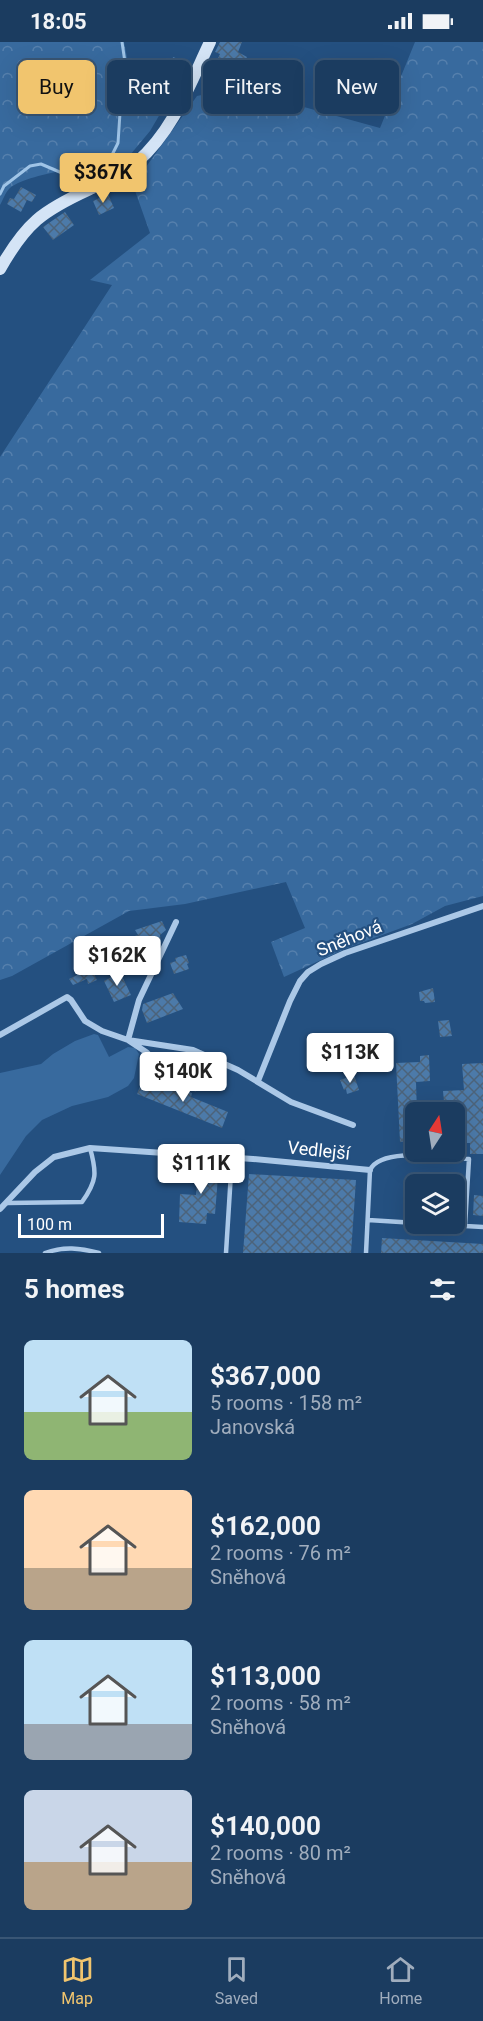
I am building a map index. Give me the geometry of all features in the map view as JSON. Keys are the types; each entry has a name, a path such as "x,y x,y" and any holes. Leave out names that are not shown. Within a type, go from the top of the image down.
{"street":[{"path":"0,269 21,234 42,214 137,163 164,133 187,92 210,42"},
{"name":"Sněhová","path":"258,1082 290,1001 300,981 308,972 345,953 483,906"},
{"path":"128,1040 139,1000 176,922"},
{"path":"0,1035 67,997 71,999 85,1021 102,1031 128,1040 193,1050 238,1070 291,1102 353,1125"},
{"path":"128,1040 146,1052 171,1076 195,1088"},
{"name":"Vedlejší","path":"0,1209 35,1172 54,1157 90,1148 232,1157 370,1170"}],"lane":[{"path":"7,1203 82,1202 93,1186 95,1166 90,1148"},
{"path":"366,1253 370,1170 373,1163 398,1155 469,1159 465,1226 483,1227"},
{"path":"226,1253 232,1157"},
{"path":"368,1220 405,1222"},
{"path":"45,1253 59,1248 81,1248 99,1253"}],"green space":[{"path":"0,42 124,42 127,60 107,60 107,114 160,114 150,131 125,161 64,170 31,178 9,189 0,205"},
{"path":"415,42 483,42 483,896 445,906 412,924 347,948 284,977 271,942 305,928 286,882 185,904 129,911 12,976 0,980 0,457 112,285 90,280 150,233 133,185 184,114 191,114 191,104 197,96 203,95 203,114 303,114 303,107 315,110 315,114 329,114 380,128 386,114 399,114 399,81"},
{"path":"94,1034 98,1035 109,1057 128,1047 135,1048 139,1054 134,1078 128,1086 108,1097 72,1106 42,1120 26,1136 0,1175 0,1073 41,1064 75,1041"}],"building":[{"path":"220,42 242,42 238,52 247,57 246,60 217,60 220,54 215,52"},
{"path":"21,187 36,195 32,202 27,200 21,212 7,204 10,198 14,199"},
{"path":"108,194 114,208 99,215 93,201"},
{"path":"65,212 74,225 53,240 43,227"},
{"path":"162,921 166,930 160,935 161,941 143,952 135,936 138,935 135,930"},
{"path":"186,955 189,969 174,974 170,963 176,961 175,958"},
{"path":"91,968 97,980 88,984 87,979 73,985 69,979"},
{"path":"120,972 131,995 114,1002 104,981"},
{"path":"433,988 435,1002 420,1001 419,992"},
{"path":"173,993 183,1009 147,1023 142,1010 143,1004"},
{"path":"449,1020 452,1036 440,1037 438,1021"},
{"path":"429,1055 430,1081 416,1082 417,1102 405,1102 405,1142 400,1142 396,1063 420,1062 420,1056"},
{"path":"483,1063 483,1154 470,1154 470,1143 465,1143 465,1102 444,1102 443,1091 464,1090 462,1064"},
{"path":"354,1075 359,1090 347,1094 340,1080"},
{"path":"143,1079 180,1093 182,1089 192,1093 191,1097 228,1112 222,1128 137,1094"},
{"path":"198,1162 222,1163 220,1177 218,1177 215,1214 207,1213 206,1224 179,1222 180,1194 196,1195"},
{"path":"249,1174 356,1180 351,1253 243,1253"},
{"path":"474,1195 483,1196 483,1216 473,1215"},
{"path":"382,1238 483,1244 483,1253 381,1253"}],"waterway":[{"path":"0,194 4,186 30,166 41,164 69,176 97,169 110,159 118,143 121,98 127,76 122,42"}]}
